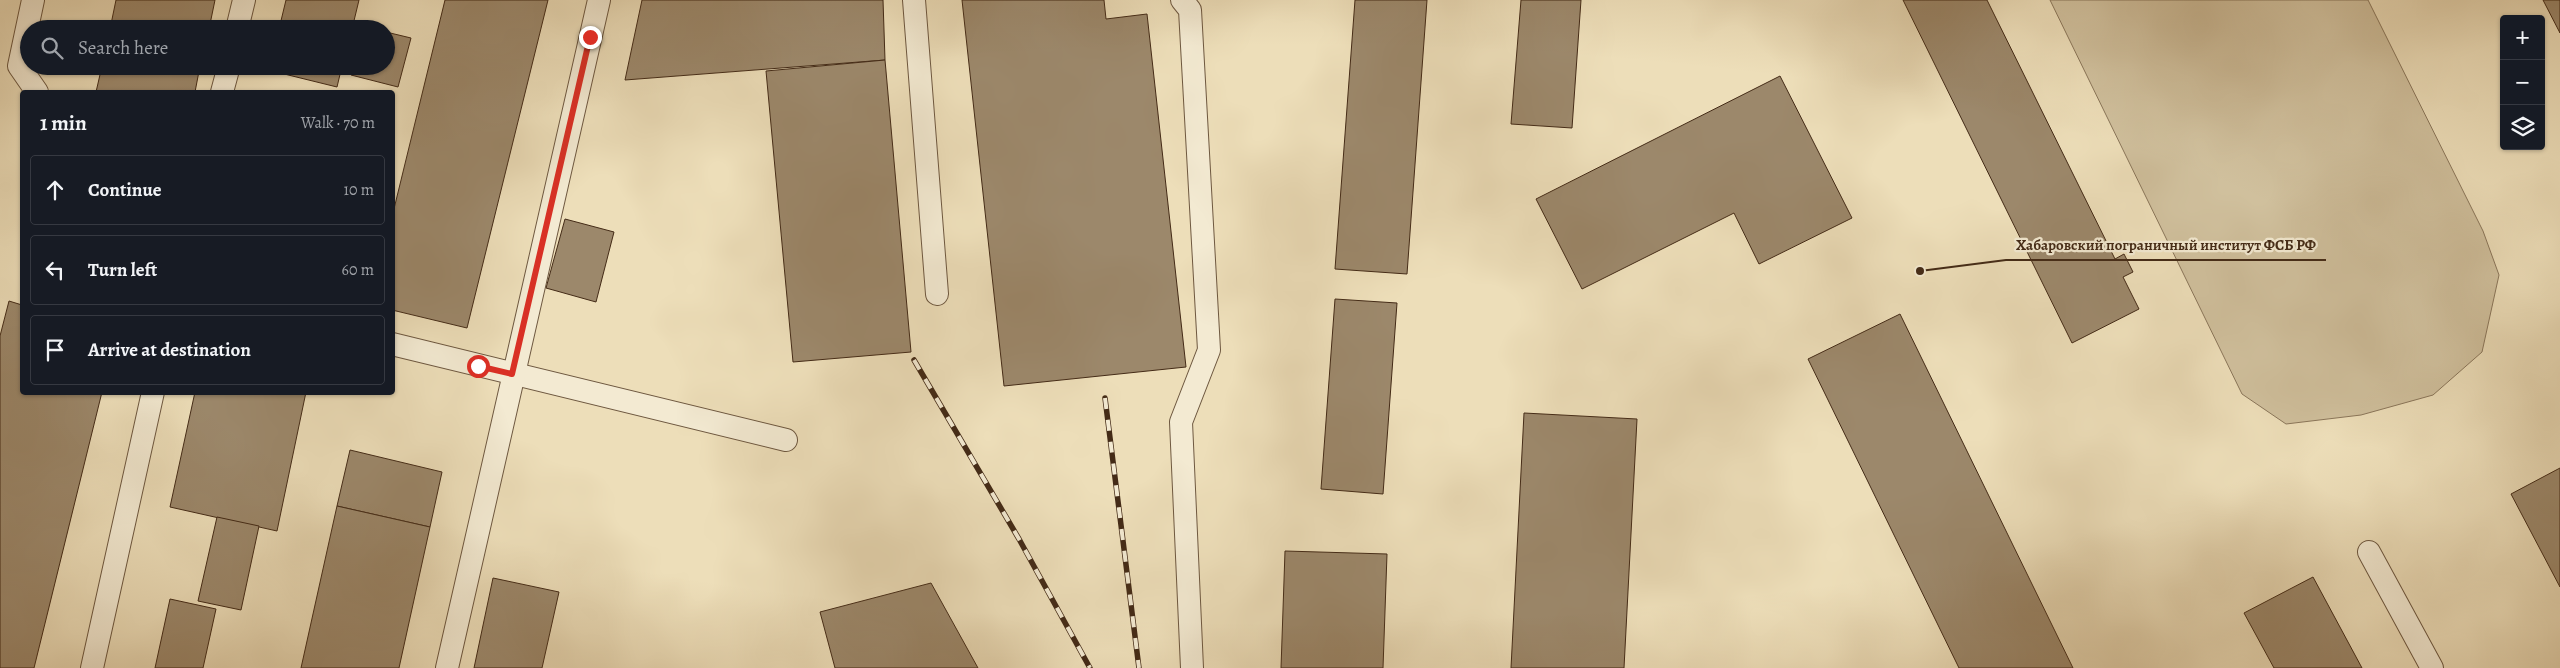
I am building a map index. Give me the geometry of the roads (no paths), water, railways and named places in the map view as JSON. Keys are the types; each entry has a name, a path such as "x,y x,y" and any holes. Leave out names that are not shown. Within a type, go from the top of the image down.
{"lane":[{"path":"28,20 33,0"},
{"path":"239,20 244,0"},
{"path":"447,668 512,374 599,0"},
{"path":"914,0 937,294"},
{"path":"1182,0 1190,10 1209,350 1181,422 1192,668"},
{"path":"25,75 36,90"},
{"path":"223,90 227,75"},
{"path":"395,345 786,440"},
{"path":"92,668 152,395"},
{"path":"2369,552 2432,668"}],"railway":[{"path":"914,360 1019,539 1090,668"},
{"path":"1105,398 1139,668"}],"place":[{"name":"Хабаровский пограничный институт ФСБ РФ","path":"1920,271"}]}
